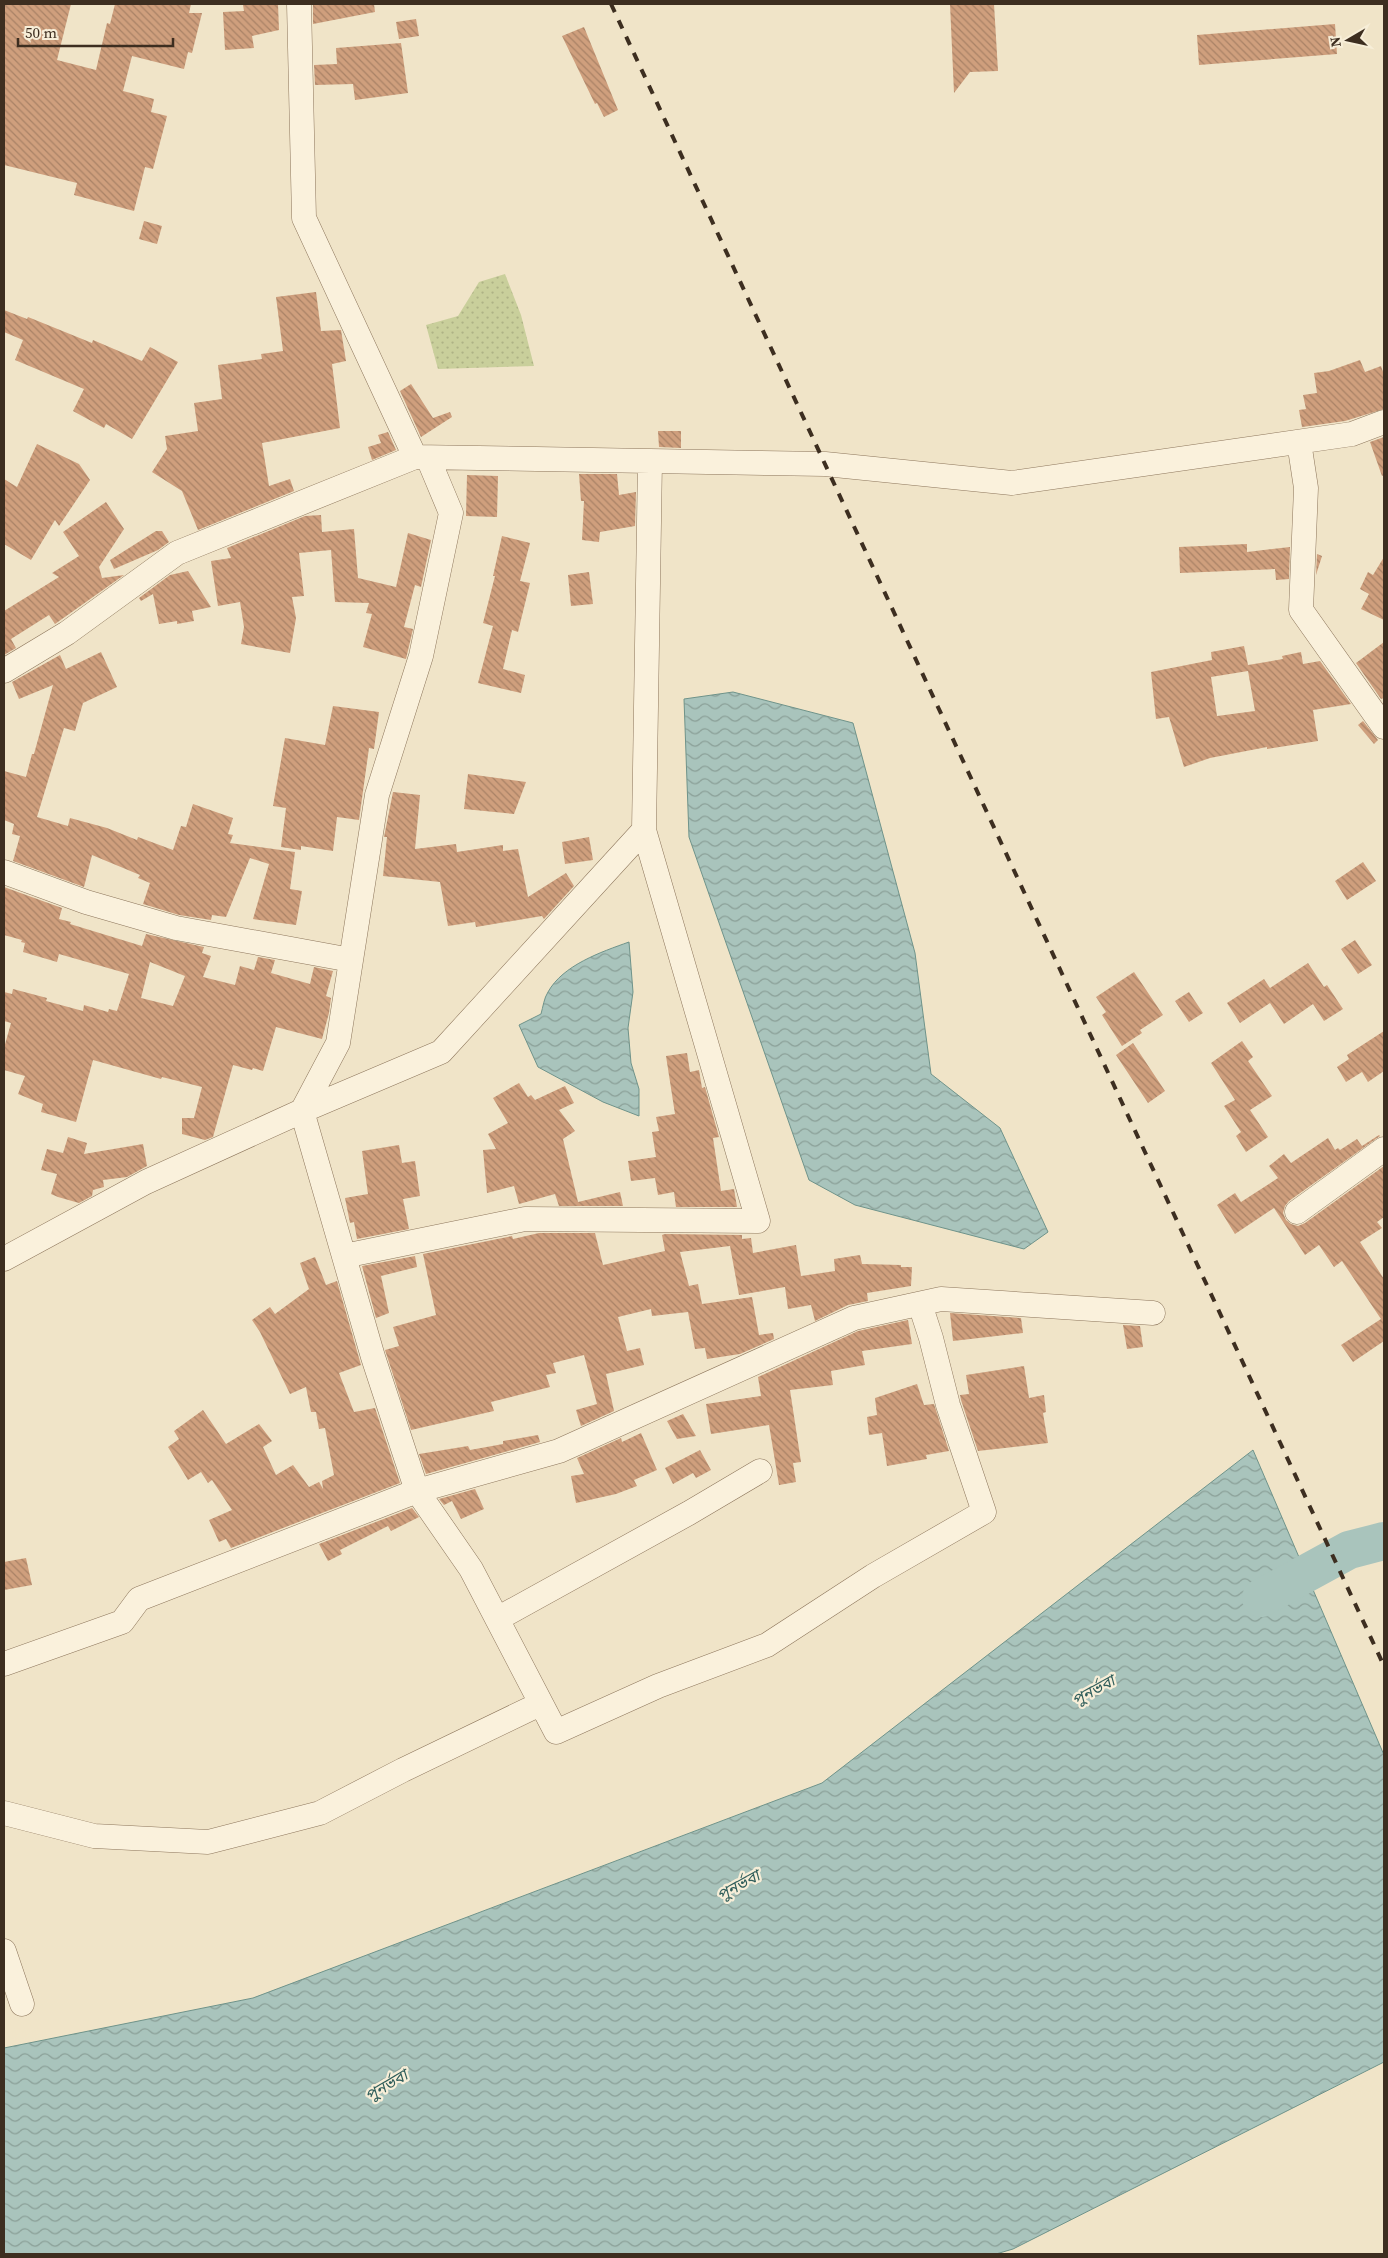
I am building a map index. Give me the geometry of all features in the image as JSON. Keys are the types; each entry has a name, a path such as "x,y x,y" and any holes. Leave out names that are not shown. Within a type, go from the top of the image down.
{"street":[{"path":"299,4 304,218 450,513 421,656 377,795 338,1043 302,1111 373,1358 417,1491 470,1570 556,1732 658,1686 767,1645 873,1576 984,1512 948,1405 931,1338 920,1304"},
{"path":"4,671 67,633 177,553 422,457 825,464 1012,483 1352,434 1384,422"},
{"path":"1299,442 1306,488 1301,610 1384,727"},
{"path":"344,1256 525,1219 758,1221 644,830 650,461"},
{"path":"4,1259 146,1182 302,1111 441,1052 644,830"},
{"path":"4,872 86,902 176,928 351,960"},
{"path":"1297,1212 1384,1149"},
{"path":"4,1664 122,1622 139,1599 417,1491 559,1451 854,1318 941,1299 1153,1313"},
{"path":"496,1619 689,1513 760,1471"},
{"path":"4,1813 94,1836 208,1842 320,1813 403,1770 540,1704"},
{"path":"4,1950 22,2004"}],"green space":[{"path":"505,274 521,315 534,366 438,369 426,325 458,316 479,282"}],"water":[{"path":"733,692 853,723 915,953 931,1074 1000,1128 1048,1232 1024,1249 855,1205 809,1180 689,837 684,699"},
{"path":"629,942 633,992 628,1028 631,1063 639,1089 639,1116 603,1102 538,1067 519,1025 541,1014 547,994 563,974 584,961"},
{"path":"1253,1450 1384,1755 1384,2062 1013,2249 996,2254 4,2254 4,2048 253,1998 822,1783"}],"building":[{"path":"4,4 71,4 57,60 96,70 107,23 110,24 115,4 191,4 189,13 202,13 192,53 188,52 184,69 132,56 123,91 154,99 151,112 167,116 153,169 145,167 134,211 74,195 77,183 4,165"},
{"path":"278,4 279,30 252,36 254,48 225,50 223,12 244,11 243,5"},
{"path":"313,4 374,4 375,12 313,24"},
{"path":"950,4 994,4 998,71 970,72 954,93"},
{"path":"416,19 419,36 399,39 396,22"},
{"path":"1335,24 1337,54 1199,65 1197,35"},
{"path":"584,27 618,110 604,117 597,103 595,104 562,36"},
{"path":"401,43 408,93 355,100 353,84 315,85 314,65 337,64 336,48"},
{"path":"144,221 162,226 157,244 139,239"},
{"path":"316,292 321,331 341,330 346,361 332,364 340,428 262,443 269,486 290,479 294,491 198,530 182,491 152,472 167,449 165,436 198,431 194,403 222,399 218,365 262,359 261,354 283,351 276,297"},
{"path":"4,310 27,319 28,317 92,343 93,340 142,361 150,347 178,362 132,439 106,424 104,428 73,411 84,389 15,360 23,340 4,332"},
{"path":"1360,360 1365,372 1381,366 1384,375 1384,409 1345,421 1302,427 1299,410 1306,409 1303,395 1317,393 1314,373 1329,371"},
{"path":"411,384 433,418 450,412 452,417 421,437 400,391"},
{"path":"658,431 681,431 681,448 659,447"},
{"path":"388,432 396,450 372,460 368,447 381,443 378,435"},
{"path":"1384,437 1384,475 1382,476 1370,442"},
{"path":"37,444 79,464 90,480 59,526 55,520 31,560 4,544 4,479 17,487"},
{"path":"579,474 617,474 619,495 636,492 635,526 600,532 599,542 582,540 584,501 581,501"},
{"path":"467,475 498,476 497,517 466,516"},
{"path":"106,502 124,529 99,567 102,578 124,575 55,624 49,615 11,639 16,648 4,655 4,611 59,577 52,573 79,556 63,532"},
{"path":"321,515 322,532 354,529 358,578 396,587 408,533 431,540 421,587 415,585 404,627 413,629 406,659 363,647 372,614 366,613 369,603 335,602 331,550 299,553 304,596 292,597 296,618 290,653 241,644 244,627 240,602 218,606 211,561 231,558 227,548 305,516"},
{"path":"156,531 162,531 169,542 158,550 114,569 110,560"},
{"path":"502,536 530,543 520,581 530,583 518,632 512,630 503,669 525,675 521,693 478,683 493,626 483,623 495,576 493,576"},
{"path":"1247,544 1247,552 1290,547 1289,579 1276,580 1275,569 1180,573 1179,547"},
{"path":"1317,554 1322,556 1316,575"},
{"path":"1384,557 1384,620 1361,609 1369,594 1360,589 1368,572 1373,575"},
{"path":"188,571 211,607 192,611 194,621 177,624 177,621 159,624 153,594 141,601 139,598 170,575"},
{"path":"589,572 593,604 571,606 568,575"},
{"path":"1384,642 1384,698 1381,699 1356,663"},
{"path":"1244,646 1248,665 1283,659 1282,656 1301,652 1303,664 1320,661 1351,704 1313,710 1318,741 1267,749 1267,747 1210,758 1184,767 1169,717 1156,719 1151,672 1212,660 1211,652","holes":["1248,671 1255,711 1217,716 1211,677"]},
{"path":"101,652 117,687 83,703 75,731 64,728 37,817 68,826 70,818 107,828 137,840 138,837 173,850 181,826 186,827 193,804 233,818 228,834 233,835 230,843 295,852 290,889 302,891 296,925 253,919 269,864 250,858 226,917 212,915 211,920 179,915 143,904 150,883 138,878 140,875 92,855 84,887 13,861 20,836 12,834 14,824 4,820 4,771 26,777 53,685 19,699 12,682 60,655 66,669"},
{"path":"333,706 379,712 374,749 369,748 359,820 337,817 333,851 301,846 301,850 281,847 286,808 273,806 285,738 325,745"},
{"path":"1363,721 1378,740 1374,744 1358,725"},
{"path":"468,774 526,782 514,814 464,809"},
{"path":"393,792 420,795 415,849 456,844 457,852 503,845 503,851 518,849 528,897 566,873 574,886 544,919 542,916 476,927 475,922 448,926 440,882 383,876 387,837 384,837"},
{"path":"589,837 593,860 565,864 562,842"},
{"path":"1363,862 1376,881 1347,900 1335,881"},
{"path":"4,887 62,908 59,919 71,922 70,924 142,946 146,934 204,947 202,953 211,956 203,977 235,985 240,966 254,970 258,957 275,960 271,973 310,984 314,967 333,971 326,996 331,998 322,1039 276,1027 263,1071 233,1065 213,1137 205,1140 182,1134 182,1118 194,1118 202,1087 162,1077 161,1079 93,1060 76,1122 41,1112 43,1104 18,1094 25,1076 4,1070 4,1048 11,1023 4,1021 4,992 12,994 13,989 47,998 46,1001 83,1011 84,1005 108,1012 109,1009 117,1011 129,974 59,954 57,962 23,952 25,943 21,942 22,940 4,935","holes":["150,962 185,976 173,1006 141,998"]},
{"path":"1355,940 1372,965 1358,974 1341,949"},
{"path":"1308,963 1324,987 1327,985 1343,1009 1324,1021 1313,1004 1284,1024 1270,1003 1240,1023 1227,1003 1264,979 1270,988"},
{"path":"1134,972 1163,1015 1140,1030 1142,1033 1122,1046 1102,1015 1106,1012 1096,997"},
{"path":"1189,992 1203,1013 1189,1022 1175,1001"},
{"path":"1384,1031 1384,1071 1368,1082 1362,1072 1346,1082 1337,1067 1349,1059 1347,1055"},
{"path":"1242,1041 1253,1057 1248,1061 1272,1096 1250,1110 1268,1137 1246,1152 1236,1136 1241,1132 1224,1106 1235,1100 1211,1063"},
{"path":"1133,1043 1165,1091 1148,1103 1116,1055"},
{"path":"687,1053 690,1072 699,1070 702,1088 705,1087 719,1137 713,1138 721,1191 734,1189 737,1207 676,1207 674,1192 658,1195 655,1178 631,1181 628,1161 656,1157 652,1132 659,1131 656,1117 675,1114 666,1056"},
{"path":"519,1083 528,1097 531,1095 535,1100 565,1086 574,1103 559,1110 575,1131 563,1139 578,1202 620,1192 623,1206 559,1206 555,1194 519,1204 514,1186 487,1193 483,1150 496,1149 488,1134 508,1123 493,1098"},
{"path":"1379,1135 1289,1201 1283,1213 1286,1220 1291,1224 1298,1226 1305,1223 1384,1166 1384,1217 1377,1222 1382,1228 1360,1242 1384,1279 1384,1341 1353,1362 1341,1345 1381,1319 1342,1261 1334,1267 1319,1245 1305,1255 1274,1208 1235,1234 1217,1205 1235,1193 1241,1202 1278,1178 1269,1166 1284,1154 1291,1163 1328,1138 1335,1150 1338,1148 1340,1150 1357,1139 1362,1146"},
{"path":"68,1137 87,1143 84,1154 143,1144 147,1166 127,1177 103,1180 104,1187 93,1190 92,1196 79,1203 58,1197 51,1194 57,1174 41,1170 47,1149 63,1153"},
{"path":"399,1145 402,1163 415,1161 420,1196 403,1199 409,1229 357,1239 354,1222 350,1223 345,1198 368,1194 362,1151"},
{"path":"539,1233 595,1233 603,1265 665,1251 662,1235 665,1234 742,1235 742,1239 751,1238 753,1253 796,1245 801,1276 835,1271 834,1259 860,1255 862,1264 912,1267 911,1286 867,1293 868,1301 848,1305 815,1321 811,1305 788,1309 785,1287 739,1295 730,1246 680,1252 689,1286 698,1284 702,1304 752,1297 759,1335 773,1333 774,1339 740,1354 707,1359 705,1348 695,1349 688,1312 652,1316 651,1309 618,1317 627,1351 640,1348 644,1365 606,1374 614,1411 581,1426 576,1410 597,1404 584,1355 553,1363 556,1373 546,1375 550,1387 491,1402 494,1411 411,1430 385,1350 399,1346 393,1327 436,1315 423,1254 512,1236 513,1239"},
{"path":"415,1256 417,1267 381,1276 389,1313 376,1318 362,1266"},
{"path":"315,1257 326,1285 337,1281 361,1365 339,1373 354,1412 375,1408 400,1483 231,1548 226,1539 219,1542 209,1520 232,1510 212,1480 208,1483 201,1472 188,1480 168,1447 179,1439 174,1431 203,1410 226,1444 259,1424 272,1441 263,1447 276,1475 293,1465 309,1487 319,1482 323,1489 322,1481 334,1475 325,1428 319,1429 316,1412 311,1412 306,1387 290,1394 260,1332 252,1320 270,1307 275,1314 309,1289 300,1263"},
{"path":"950,1313 1021,1318 1023,1333 953,1341"},
{"path":"908,1320 912,1344 862,1351 865,1365 831,1371 833,1385 790,1390 801,1462 793,1463 796,1482 779,1485 769,1425 711,1434 706,1404 761,1396 758,1377 858,1331"},
{"path":"1123,1325 1140,1326 1143,1347 1127,1349"},
{"path":"1024,1366 1029,1398 1044,1395 1046,1412 1043,1413 1048,1443 978,1451 960,1395 969,1394 966,1375"},
{"path":"917,1384 924,1405 934,1404 949,1451 926,1455 927,1459 887,1466 882,1433 869,1435 867,1417 877,1415 875,1398"},
{"path":"683,1414 696,1436 677,1439 667,1421"},
{"path":"641,1433 657,1470 634,1480 637,1486 616,1494 576,1503 571,1476 584,1474 577,1458 621,1438 622,1442"},
{"path":"538,1435 540,1442 426,1474 419,1454 468,1446 470,1450 503,1444 503,1441"},
{"path":"700,1450 711,1470 696,1478 693,1473 673,1484 665,1468"},
{"path":"475,1489 484,1509 461,1519 452,1501 444,1505 439,1499"},
{"path":"412,1508 419,1517 391,1531 388,1526 340,1550 342,1554 328,1561 319,1544"},
{"path":"26,1558 32,1585 4,1590 4,1562"}],"waterway":[{"name":"পুনর্ভবা","path":"1261,1598 1349,1550 1384,1541"}],"railway":[{"path":"611,4 1384,1666"}]}
